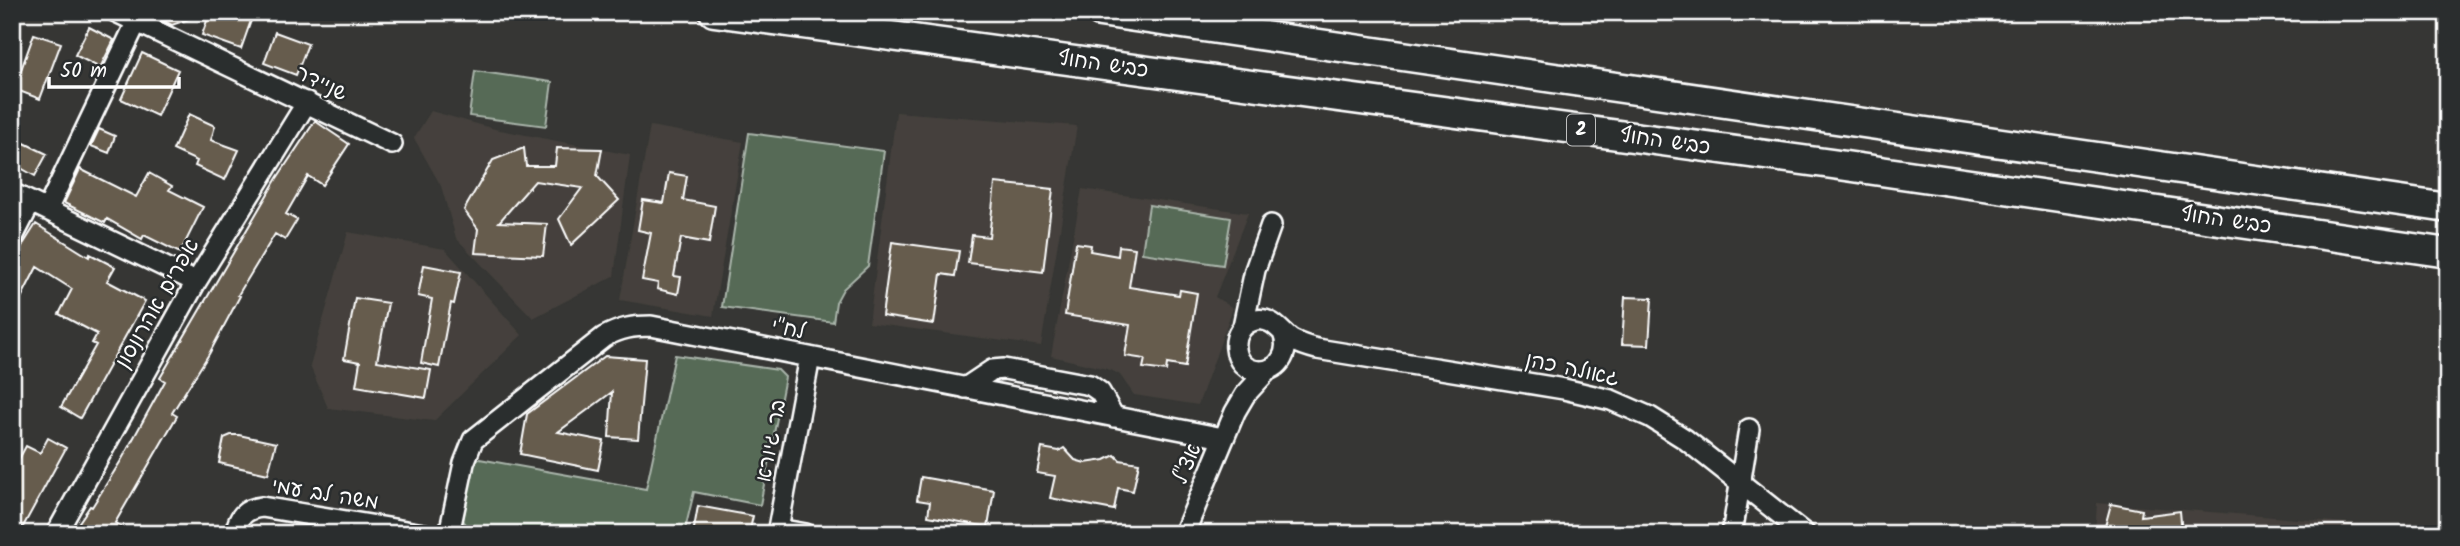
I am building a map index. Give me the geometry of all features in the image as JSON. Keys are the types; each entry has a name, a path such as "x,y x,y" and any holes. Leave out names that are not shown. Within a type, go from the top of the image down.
{"highway":[{"name":"כביש החוף","path":"714,12 1790,159 2448,253"},
{"name":"2","path":"1100,12 2448,208"}],"street":[{"name":"שניידר","path":"116,12 392,144"},
{"path":"12,239 39,206 137,21"},
{"name":"אפרים אהרונסון","path":"55,534 196,282 307,102"},
{"path":"12,193 196,282"},
{"path":"1252,287 1258,306 1277,327 1286,349 1273,367 1254,371 1246,367 1236,353 1236,337 1243,326 1252,287 1271,225"},
{"path":"1243,326 1254,320 1277,327"},
{"name":"לח\"י","path":"449,534 464,463 473,440 604,337 622,328 651,326 1223,438"},
{"name":"גאולה כהן","path":"1277,327 1305,346 1332,352 1564,389 1611,400 1667,427 1805,534"},
{"name":"גאולה כהן","path":"1273,367 1308,355 1332,352"},
{"name":"אצ\"ל","path":"1235,412 1236,353"},
{"name":"בר גיורא","path":"778,531 810,357"},
{"name":"אצ\"ל","path":"1184,534 1235,412 1245,395 1273,367"},
{"path":"965,388 992,370 1004,369 1090,385 1100,393 1114,417"},
{"path":"1732,534 1749,429"},
{"name":"משה לב עמי","path":"235,534 237,521 242,514 248,509 262,507 424,534"},
{"path":"778,531 806,534"}],"shaded area":[{"path":"431,111 495,129 630,155 614,276 533,318 456,238 441,186 414,138"},
{"path":"896,112 1077,126 1041,346 869,323"},
{"path":"650,126 743,142 713,316 620,300"},
{"path":"1082,189 1248,213 1215,297 1233,308 1198,405 1134,395 1120,375 1111,370 1051,356"},
{"path":"348,232 445,249 522,335 434,421 328,408 310,366"},
{"path":"2097,503 2448,531 2448,534 2095,534"}],"green space":[{"path":"475,71 552,82 546,126 469,116"},
{"path":"749,133 884,151 868,266 843,289 836,302 833,322 722,307"},
{"path":"1149,205 1231,218 1223,265 1142,253"},
{"path":"675,355 778,370 785,377 760,505 694,492 684,534 491,534 474,530 465,524 463,520 474,458 646,489"}],"building":[{"path":"156,12 203,14 172,25 158,18"},
{"path":"210,12 254,12 241,49 202,35"},
{"path":"89,27 114,40 100,68 75,55"},
{"path":"275,32 308,44 296,75 264,63"},
{"path":"34,34 61,43 40,99 14,89"},
{"path":"142,53 178,70 157,116 121,99"},
{"path":"189,114 215,126 211,140 239,150 225,180 195,166 197,161 173,150"},
{"path":"315,121 349,144 322,185 308,176 286,214 297,220 285,240 275,234 238,295 240,296 209,354 172,413 177,416 115,523 132,534 71,534 90,506 92,507 122,459 165,381 160,378 277,178"},
{"path":"99,129 115,136 109,153 91,146"},
{"path":"12,137 47,154 35,176 12,163"},
{"path":"524,148 526,166 555,166 557,148 602,149 597,176 619,200 571,245 559,219 582,188 535,181 499,222 547,224 543,256 475,253 478,229 464,210 493,160"},
{"path":"80,169 136,197 149,173 172,186 169,190 203,207 180,253 144,235 142,239 107,219 105,223 64,203"},
{"path":"669,173 687,176 683,200 715,206 709,243 681,238 674,276 681,277 678,294 657,289 658,283 642,280 651,233 638,230 643,200 664,203"},
{"path":"995,183 1053,189 1043,272 968,263 972,235 989,237"},
{"path":"36,224 89,257 90,254 115,267 107,281 145,301 80,418 61,407 96,345 92,343 97,334 59,314 72,289 37,267 12,316 12,262"},
{"path":"892,242 959,251 955,276 941,274 934,324 882,316"},
{"path":"1076,243 1091,245 1090,251 1118,256 1119,246 1135,248 1129,287 1179,295 1180,290 1197,293 1185,367 1167,364 1166,371 1143,368 1145,359 1125,356 1130,325 1065,315"},
{"path":"424,265 461,272 454,304 451,303 439,367 421,363 432,299 418,296"},
{"path":"1625,297 1652,298 1649,345 1622,344"},
{"path":"355,298 388,303 377,361 431,370 426,398 356,386 360,362 344,359"},
{"path":"605,356 645,359 638,439 609,437 612,392 558,432 604,441 598,470 520,454 527,414"},
{"path":"231,435 276,443 268,474 219,463 224,438"},
{"path":"48,438 66,448 19,534 12,534 12,472 26,446 40,453"},
{"path":"1042,448 1059,451 1064,448 1075,460 1085,463 1105,460 1115,455 1120,460 1139,463 1133,491 1118,488 1114,510 1050,498 1055,476 1037,473"},
{"path":"921,477 994,490 988,527 928,516 930,502 917,500"},
{"path":"2111,504 2142,510 2141,516 2180,511 2182,534 2103,534"},
{"path":"698,506 753,516 749,534 693,534"}]}
